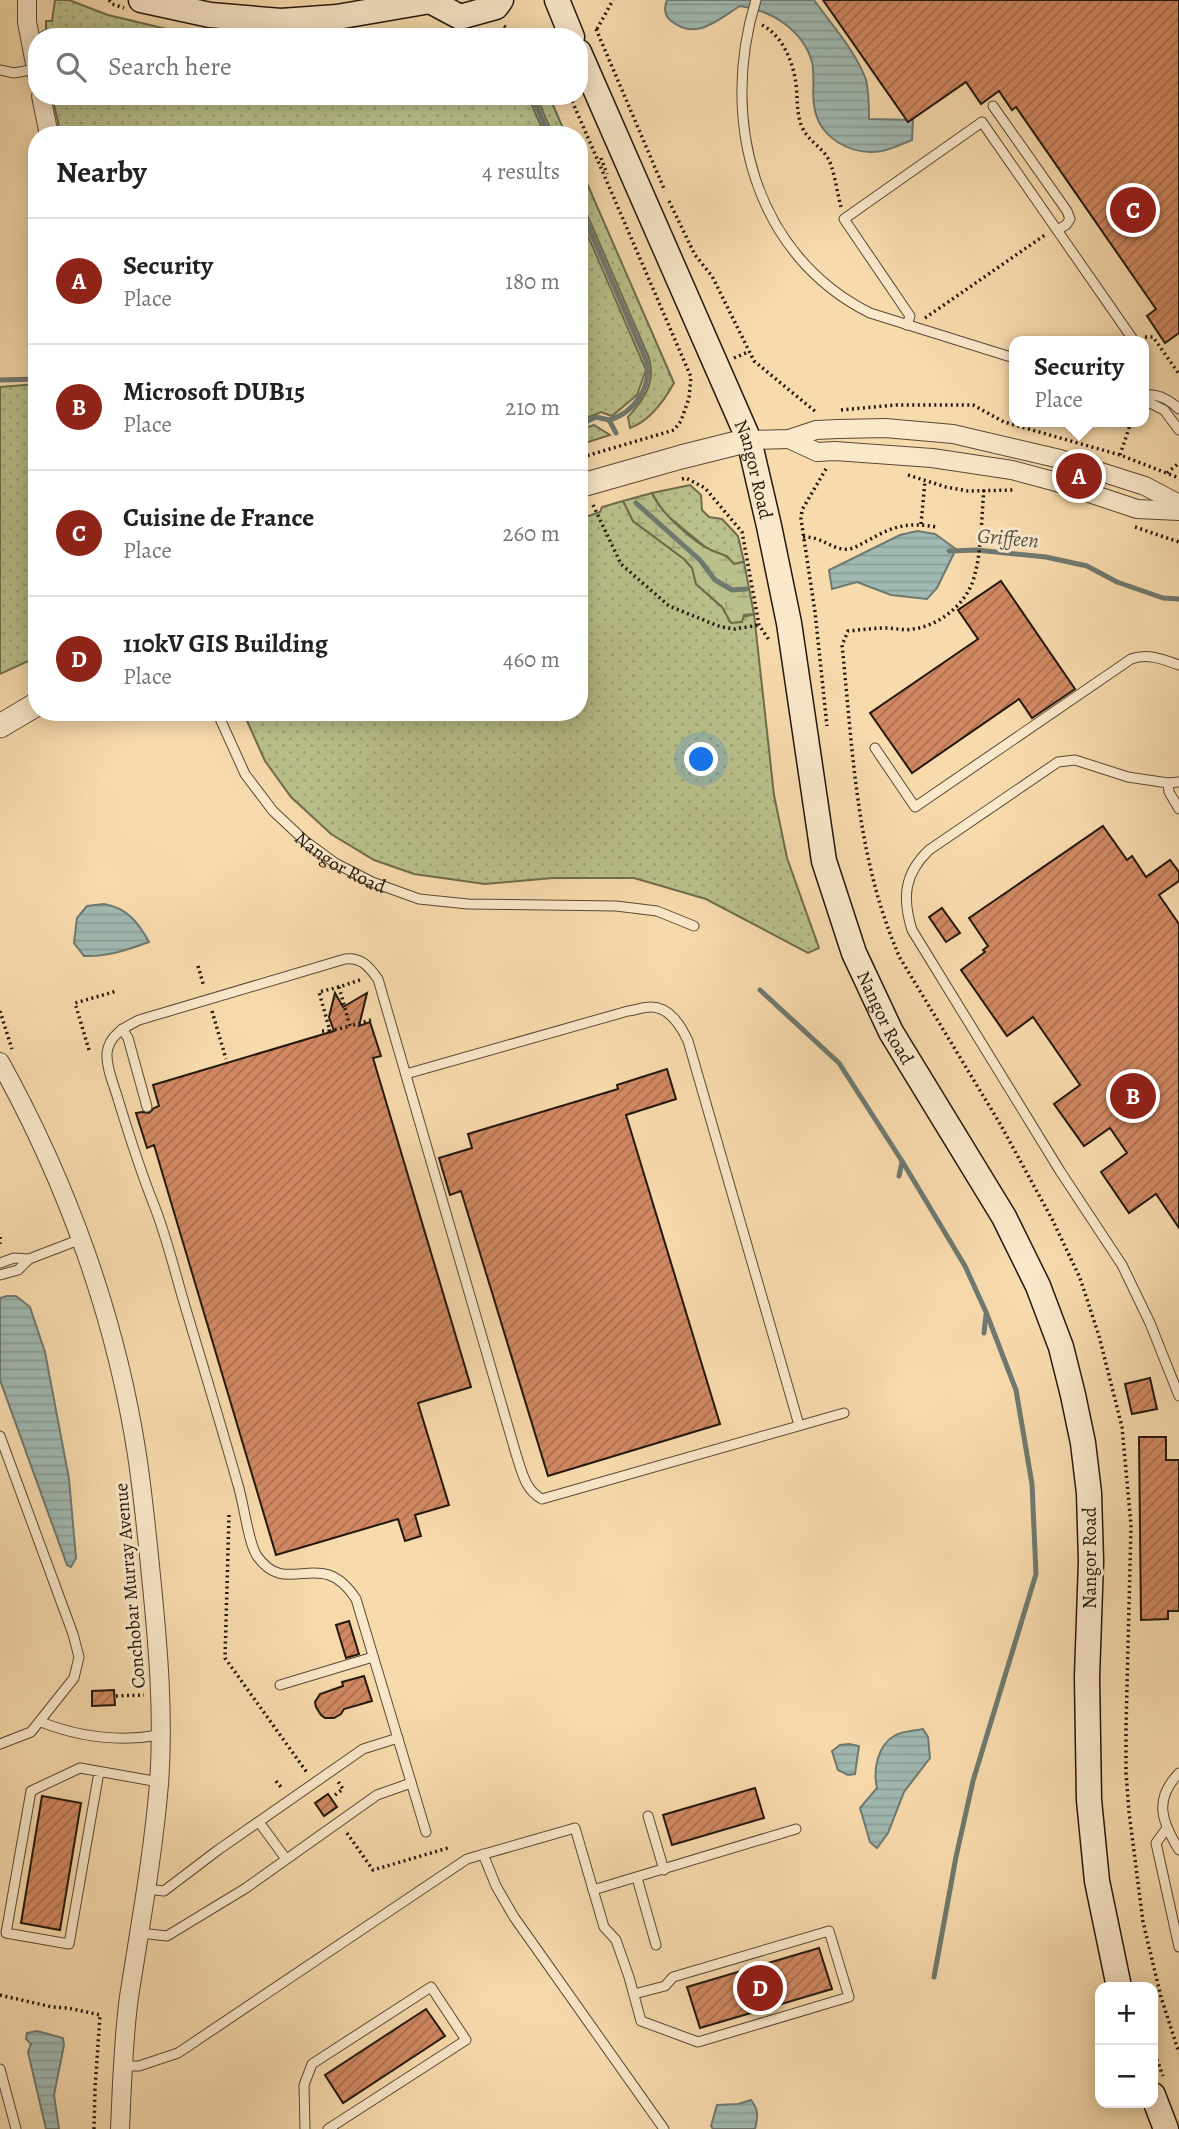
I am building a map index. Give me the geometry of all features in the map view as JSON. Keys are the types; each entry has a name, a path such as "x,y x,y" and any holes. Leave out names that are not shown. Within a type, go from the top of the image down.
{"main road":[{"path":"141,0 210,15 244,15 281,21 326,18 434,1 460,17 496,7 502,0"},
{"path":"557,0 584,28"},
{"name":"Nangor Road","path":"588,73 749,440 789,623 824,861 854,953 891,1032 1004,1217 1022,1252 1061,1347 1083,1443 1089,1493 1089,1800 1097,1881 1118,1982"},
{"path":"1156,2108 1160,2127"}],"street":[{"path":"27,0 29,28"},
{"path":"43,105 47,126"},
{"path":"588,494 749,440 789,439 816,430 886,428 953,434 1060,458 1145,486 1179,504"},
{"path":"789,439 817,452 932,458 1012,470 1137,509 1179,511"},
{"path":"0,726 28,709"},
{"name":"Conchobar Murray Avenue","path":"6,1056 81,1239 122,1379 137,1455 159,1657 159,1782 147,1889 129,1999 120,2129"}],"lane":[{"path":"756,0 750,19 741,81 747,153 764,205 792,249 810,270 855,306 1009,356"},
{"path":"0,70 28,72"},
{"path":"993,106 1067,211 1070,219 1066,225 1057,229"},
{"path":"907,325 909,316 844,219 982,122 1127,336"},
{"path":"1149,396 1160,396 1179,409"},
{"path":"1149,401 1164,410 1179,430"},
{"path":"875,748 915,807 1131,659 1141,655 1150,656 1179,665"},
{"name":"Nangor Road","path":"221,721 245,774 273,811 305,841 335,863 372,882 419,899 468,904 616,906 657,911 694,926"},
{"path":"1179,782 1168,783 1128,776 1075,760 1058,762 929,850 910,874 906,902 912,930 1059,1171 1122,1265 1150,1323 1179,1396"},
{"path":"1168,783 1169,792 1179,809"},
{"path":"426,1832 356,1600 348,1587 335,1577 322,1572 291,1576 277,1574 265,1565 253,1550 243,1500 163,1231 110,1071 107,1053 112,1040 122,1029 139,1020 352,958 365,963 378,979 516,1454 525,1483 534,1495 542,1499 844,1413"},
{"path":"406,1074 628,1012 651,1007 661,1009 672,1016 688,1041 799,1425"},
{"path":"122,1029 128,1038 147,1107"},
{"path":"0,1275 18,1270 29,1259 81,1239"},
{"path":"0,1263 14,1258 29,1259"},
{"path":"0,1436 73,1633 79,1657 74,1678 32,1732 0,1744"},
{"path":"280,1685 373,1657"},
{"path":"41,1722 68,1732 102,1738 160,1735"},
{"path":"147,1889 164,1891 363,1749 398,1738"},
{"path":"99,1772 69,1944 6,1933 31,1791 80,1768 159,1782"},
{"path":"1179,1773 1166,1792 1162,1807 1163,1822 1179,1850"},
{"path":"140,1933 167,1936 246,1888 377,1795 411,1783"},
{"path":"648,1816 664,1870"},
{"path":"259,1822 286,1859"},
{"path":"123,2066 139,2066 178,2053 467,1859 575,1828 604,1927 616,1940 641,2021 698,2042 849,1997 829,1931 673,1977 665,1986 634,1994"},
{"path":"1167,1828 1157,1843 1179,1947"},
{"path":"593,1890 796,1829"},
{"path":"483,1854 496,1886 514,1917 664,2129"},
{"path":"637,1878 656,1945"},
{"path":"305,2129 304,2085 312,2064 431,1987 466,2040 328,2129"},
{"path":"0,2070 16,2129"}],"path":[{"path":"613,0 588,32 636,122 667,198 695,255 712,276 746,353 814,412 823,411"},
{"path":"750,19 774,33 788,55 794,74 801,125 811,142 828,160 844,219"},
{"path":"574,105 583,126"},
{"path":"588,137 692,376 689,398 681,421 674,430 588,455"},
{"path":"922,330 925,317 1057,229"},
{"path":"1149,338 1153,337 1179,374"},
{"path":"1120,455 1128,427"},
{"path":"1167,473 1179,463"},
{"path":"1152,467 1179,478"},
{"path":"826,469 799,519 815,612 828,731"},
{"path":"895,474 909,475 968,491 1020,490"},
{"path":"673,482 686,478 705,488 743,531 759,625 769,639 772,649"},
{"path":"921,524 926,481"},
{"path":"977,562 984,490"},
{"path":"588,499 621,564 669,606 721,627 735,629 759,625"},
{"path":"803,537 821,539 839,549 852,549 888,529 921,524 936,527"},
{"path":"1127,524 1179,542"},
{"path":"330,1031 319,992 360,981"},
{"path":"339,986 349,1026"},
{"path":"89,1050 75,1003 117,991"},
{"path":"0,1011 6,1056"},
{"path":"322,1031 374,1019"},
{"path":"0,1237 0,1244"},
{"path":"229,1515 225,1658 309,1776"},
{"path":"116,1696 144,1695 145,1703"},
{"path":"276,1781 281,1787 286,1787"},
{"path":"347,1833 373,1870 448,1848"},
{"path":"0,1995 100,2015 94,2129"}],"green space":[{"path":"55,0 69,0 108,15 162,28 46,28 46,21 52,21"},
{"path":"54,105 532,105 541,126 59,126"},
{"path":"540,105 553,105 562,126 549,126"},
{"path":"588,186 674,383 650,415 630,428 628,417 639,404 650,383 649,358 588,217"},
{"path":"588,236 646,370 637,395 612,416 601,412 588,417"},
{"path":"28,385 28,661 0,674 0,387"},
{"path":"594,425 610,435 588,442 588,427"},
{"path":"690,485 701,495 702,510 709,517 722,519 738,536 744,562 734,564 727,556 709,550 664,513 652,493"},
{"path":"652,493 669,517 695,540 726,556 734,564 744,562 754,614 744,615 742,622 731,623 722,607 696,584 692,568 684,559 633,521 623,501"},
{"path":"623,501 633,521 684,559 693,569 696,584 726,611 729,621 754,614 774,795 787,858 819,948 808,953 706,899 634,878 553,878 485,884 414,874 374,860 331,834 291,797 265,761 247,721 588,721 588,516 600,512 602,507"}],"water":[{"path":"667,0 814,0 862,70 868,90 869,119 913,120 912,140 886,150 870,152 859,151 838,142 822,127 817,117 813,100 812,62 808,51 793,31 774,17 740,6 706,27 689,29 668,18 665,10"},
{"path":"917,531 935,534 956,549 937,588 927,599 891,595 857,582 832,589 829,570 900,535"},
{"path":"104,904 131,917 149,942 109,954 84,956 74,943 77,918 87,906"},
{"path":"16,1296 30,1307 45,1352 69,1479 76,1558 71,1567 67,1565 0,1380 0,1298"},
{"path":"923,1729 928,1737 930,1758 904,1792 888,1833 877,1848 870,1842 860,1808 877,1788 876,1767 880,1752 888,1740 897,1734"},
{"path":"840,1745 859,1746 855,1774 848,1775 838,1770 832,1751"},
{"path":"37,2031 63,2038 54,2095 59,2129 46,2129 28,2052 31,2044 26,2039 27,2033"},
{"path":"751,2100 757,2114 755,2129 713,2129 711,2126 717,2105"}],"building":[{"path":"823,0 1179,0 1179,333 1165,343 1147,316 1156,309 1016,107 1012,110 999,91 981,104 966,82 908,122"},
{"path":"1001,581 1075,689 1032,718 1019,699 912,773 870,713 978,639 958,610"},
{"path":"1103,826 1127,860 1132,856 1146,877 1170,860 1179,872 1179,881 1159,895 1179,924 1179,1228 1156,1194 1129,1213 1101,1172 1127,1153 1110,1128 1084,1146 1054,1104 1080,1085 1033,1017 1007,1036 961,970 985,952 983,950 988,946 969,918"},
{"path":"942,908 960,933 946,942 929,917"},
{"path":"335,993 343,1007 367,993 359,1026 370,1022 381,1056 373,1058 471,1387 418,1403 449,1505 415,1515 421,1536 405,1541 398,1519 276,1555 154,1145 147,1148 136,1113 149,1113 159,1106 153,1085 334,1031 329,1017"},
{"path":"667,1069 676,1099 626,1115 720,1424 548,1476 461,1191 450,1195 439,1158 472,1148 468,1134 618,1089 617,1085"},
{"path":"1150,1378 1157,1409 1132,1414 1125,1384"},
{"path":"1139,1437 1166,1437 1166,1460 1179,1460 1179,1611 1168,1611 1168,1619 1141,1620"},
{"path":"349,1621 359,1654 346,1658 336,1625"},
{"path":"364,1676 372,1701 344,1709 334,1718 321,1715 315,1702 320,1694 343,1686 342,1682"},
{"path":"114,1690 115,1705 92,1706 92,1691"},
{"path":"755,1788 764,1818 672,1845 663,1815"},
{"path":"328,1794 337,1807 324,1816 315,1803"},
{"path":"42,1796 81,1803 60,1930 21,1923"},
{"path":"819,1948 832,1989 700,2028 687,1987"},
{"path":"426,2009 445,2036 343,2103 325,2075"}],"waterway":[{"path":"536,105 545,126"},
{"path":"588,226 646,360 647,379 640,397 626,411 609,420"},
{"name":"Griffeen","path":"0,380 28,379"},
{"name":"Griffeen","path":"588,421 596,417 609,420 616,433"},
{"name":"Griffeen","path":"636,503 700,560 715,580 732,590 746,589"},
{"name":"Griffeen","path":"949,551 976,550 1046,557 1087,566 1117,582 1163,598 1179,599"},
{"path":"760,990 839,1063 902,1161 965,1266 1016,1390 1032,1484 1036,1574 973,1781 934,1977"},
{"path":"899,1176 902,1162"},
{"path":"984,1333 986,1315"}],"place":[{"name":"Cuisine de France","path":"1133,210"},
{"name":"Security","path":"1079,476"},
{"name":"Microsoft DUB15","path":"1133,1096"},
{"name":"110kV GIS Building","path":"760,1988"}]}
